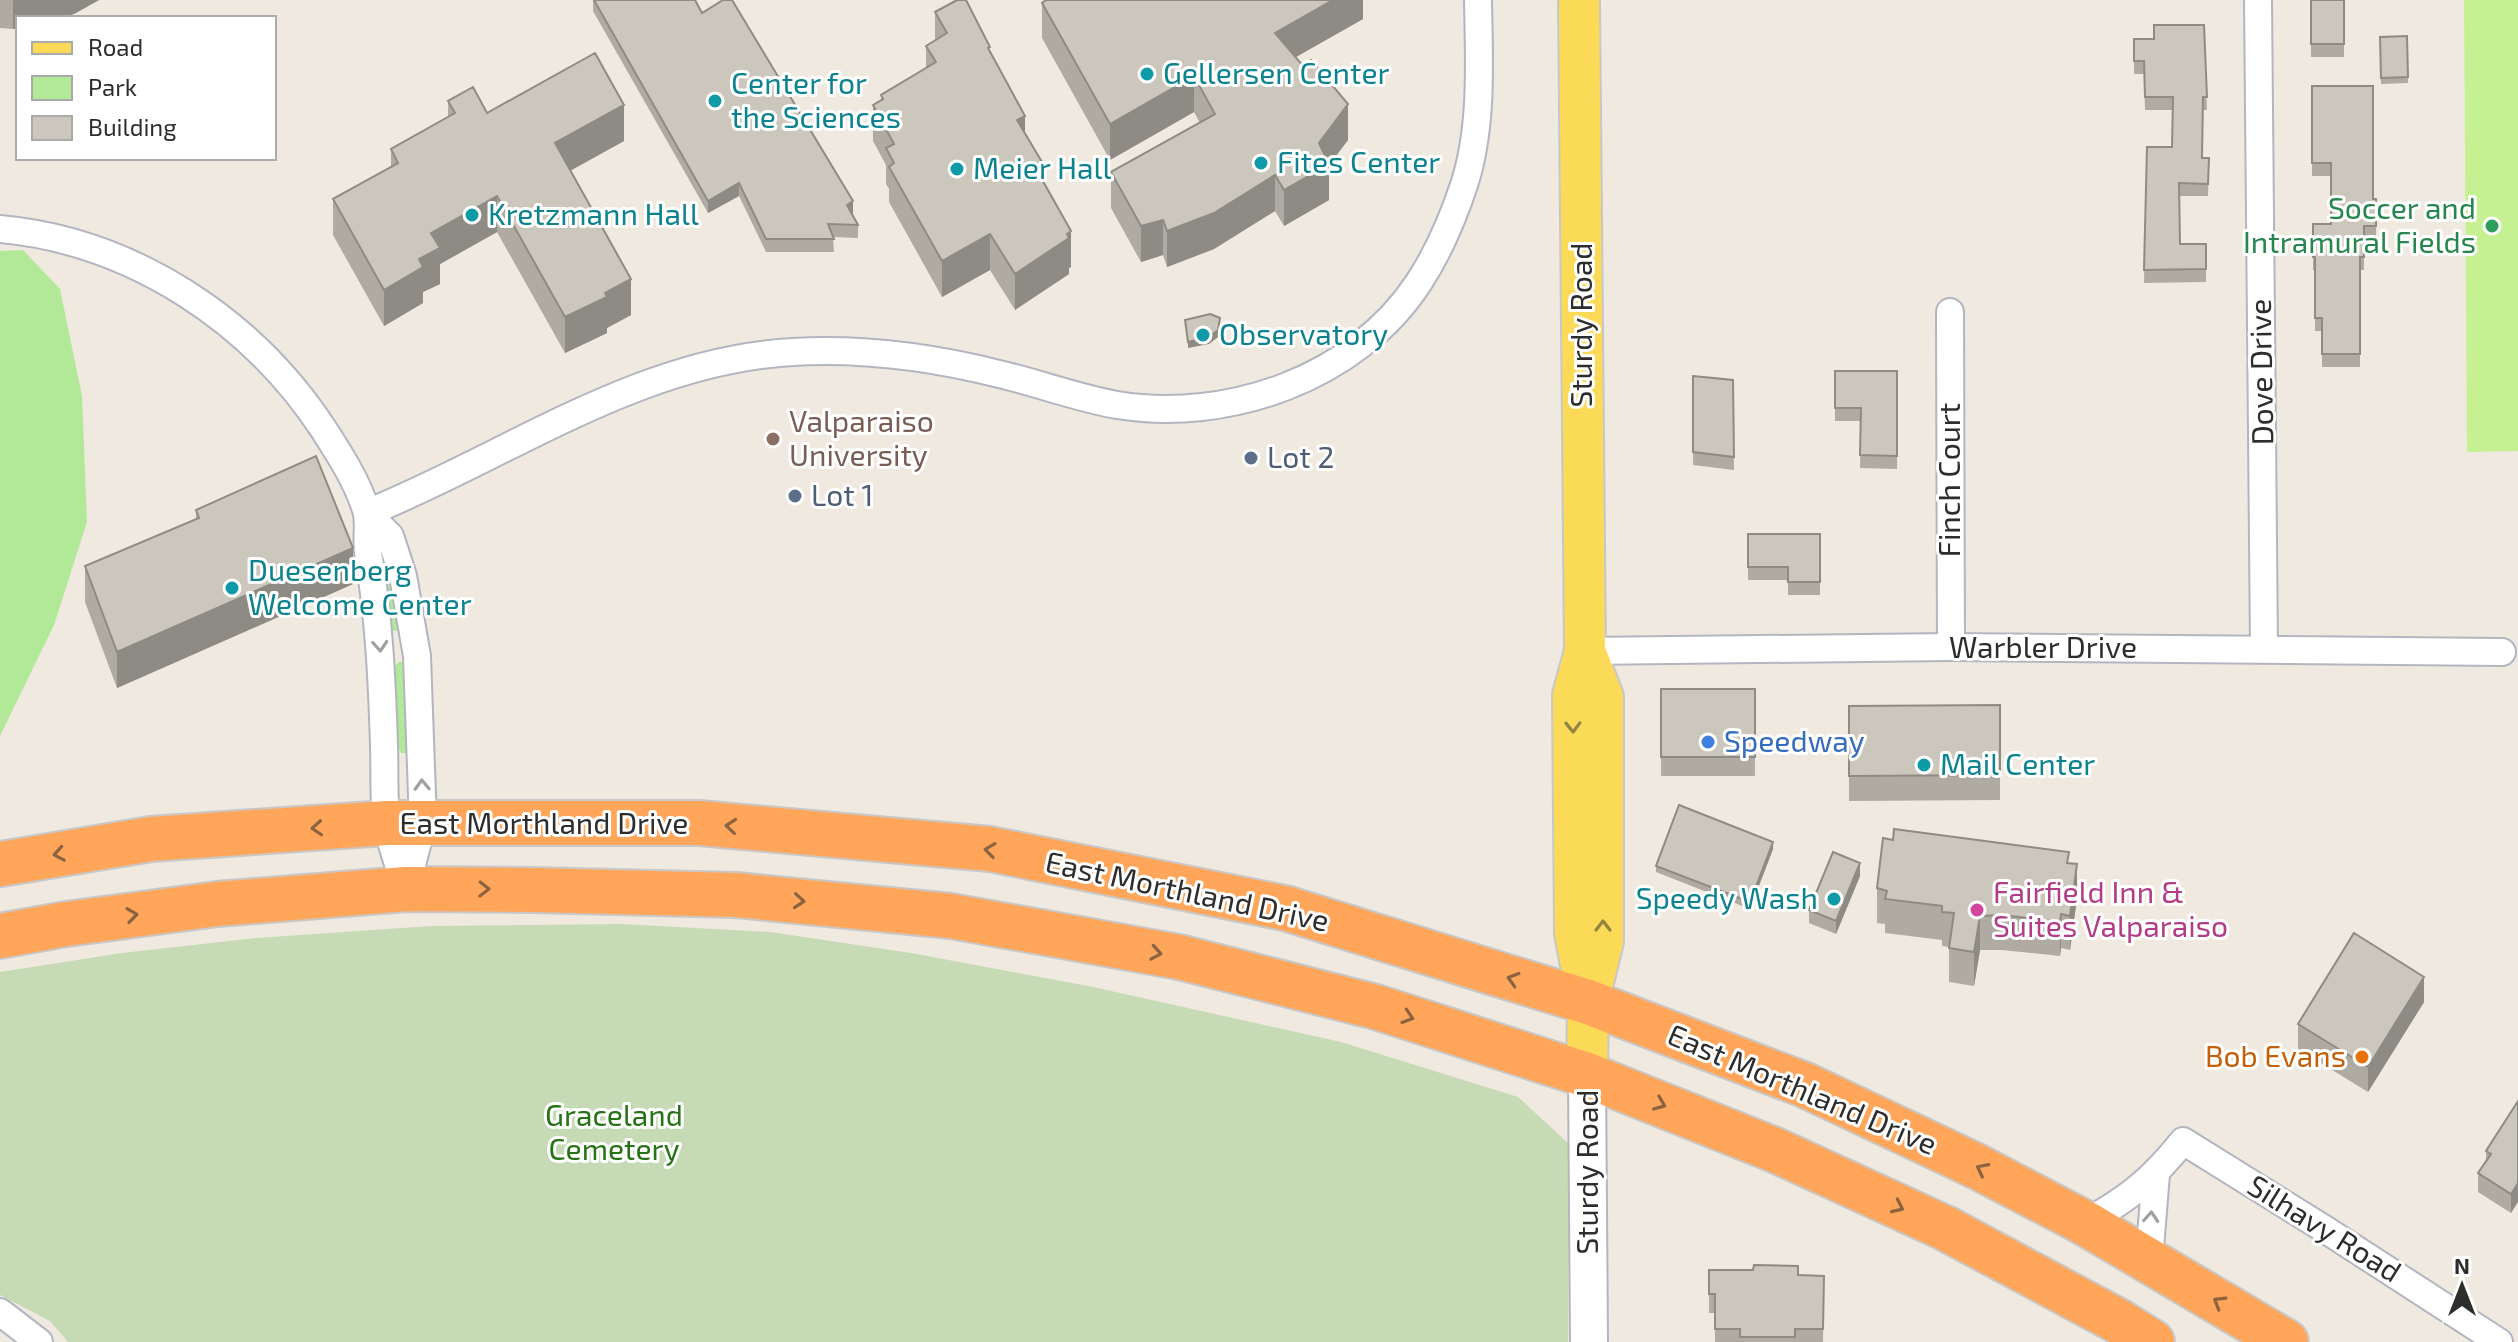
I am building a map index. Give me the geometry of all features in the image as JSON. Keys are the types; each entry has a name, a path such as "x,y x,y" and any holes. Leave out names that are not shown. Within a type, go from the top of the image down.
{"highway":[{"name":"East Morthland Drive","path":"0,864 151,839 405,823 699,823 990,849 1285,908 1588,1002 1805,1085 1976,1166 2085,1223 2286,1342"},
{"path":"0,936 217,904 406,889 736,895 951,916 1179,957 1376,1007 1587,1075 1775,1150 1945,1228 2152,1342"}],"main road":[{"name":"Sturdy Road","path":"1579,0 1585,651 1573,695 1575,933 1588,1002 1587,1075"}],"street":[{"path":"367,513 409,496 566,418 676,375 736,360 791,352 900,354 1000,374 1116,405 1159,409 1204,408 1249,399 1295,383 1341,358 1380,328 1418,284 1442,239 1465,183 1475,131 1478,0"},
{"name":"Dove Drive","path":"2258,0 2264,649"},
{"path":"0,229 33,232 83,244 164,280 203,305 247,340 310,409 341,455 367,513 390,536 403,576 412,622 417,656 405,823 406,889"},
{"name":"Finch Court","path":"1950,312 1951,647"},
{"path":"367,513 367,545 376,600 380,655 405,823"},
{"name":"Warbler Drive","path":"1585,651 1951,647 2502,652"},
{"name":"Sturdy Road","path":"1587,1075 1589,1342"},
{"name":"Silhavy Road","path":"2085,1223 2134,1193 2156,1174 2183,1141 2499,1342"},
{"path":"2149,1260 2156,1174"},
{"path":"0,1312 39,1342"}],"green space":[{"name":"Soccer and Intramural Fields","path":"2464,0 2518,0 2518,451 2467,452"},
{"path":"23,250 60,289 82,396 87,522 54,625 0,736 0,251"},
{"path":"376,537 396,588 400,630 389,628"},
{"path":"405,662 409,753 401,753 398,747 395,666"},
{"name":"Graceland Cemetery","path":"622,924 770,932 911,953 1093,987 1341,1042 1518,1097 1569,1144 1568,1342 68,1342 50,1321 0,1295 0,972 122,953 257,938 431,926"}],"building":[{"name":"Center for the Sciences","path":"594,0 695,0 702,13 723,0 732,0 853,201 847,205 858,225 828,224 834,239 766,239 739,183 708,201"},
{"name":"Meier Hall","path":"957,0 966,0 1025,116 1017,120 1042,162 1035,167 1071,231 1067,234 1069,238 1015,274 990,234 942,261 889,167 894,163 886,148 894,144 873,105 883,99 881,95 936,62 926,46 947,33 935,12"},
{"path":"1046,0 1333,0 1275,33 1303,66 1311,60 1348,104 1319,143 1329,164 1284,190 1275,175 1214,213 1167,231 1163,220 1141,226 1111,172 1215,114 1194,76 1110,124 1042,3"},
{"path":"2311,0 2344,0 2344,44 2311,44"},
{"path":"2154,25 2204,25 2207,97 2203,97 2202,158 2209,158 2208,184 2179,183 2180,244 2206,244 2206,269 2144,270 2147,147 2172,147 2173,97 2145,97 2144,61 2134,61 2134,39 2154,39"},
{"path":"2407,36 2408,77 2381,78 2380,37"},
{"name":"Kretzmann Hall","path":"595,53 624,105 555,143 631,279 605,293 607,297 565,317 497,196 431,233 440,248 419,259 423,267 384,290 333,199 398,163 391,149 455,113 448,101 473,87 487,113"},
{"path":"2312,86 2373,86 2373,199 2376,199 2376,226 2364,226 2364,257 2360,257 2360,354 2322,354 2322,318 2315,318 2313,224 2331,224 2331,163 2312,163"},
{"name":"Observatory","path":"1210,314 1220,318 1218,330 1209,337 1188,342 1185,320"},
{"path":"1835,371 1897,371 1897,456 1860,455 1861,408 1835,408"},
{"path":"1693,376 1733,380 1734,457 1693,452"},
{"name":"Duesenberg Welcome Center","path":"316,456 353,548 117,652 85,566 199,518 196,510"},
{"path":"1748,534 1820,534 1820,582 1788,582 1788,567 1748,567"},
{"name":"Speedway","path":"1661,689 1755,689 1755,757 1661,757"},
{"name":"Mail Center","path":"2000,705 2000,775 1849,776 1849,706"},
{"name":"Speedway","path":"1679,805 1773,842 1750,902 1656,866"},
{"path":"1894,829 2069,852 2067,863 2077,864 2070,916 2061,914 2060,922 2002,915 1980,916 1974,952 1949,948 1954,913 1942,912 1942,906 1885,899 1887,891 1877,888 1883,838 1893,840"},
{"name":"Speedy Wash","path":"1833,852 1860,863 1836,921 1809,910"},
{"path":"2354,933 2424,977 2368,1067 2298,1024"},
{"path":"2518,1101 2518,1183 2511,1194 2478,1173 2491,1154 2486,1151"},
{"path":"1754,1265 1798,1266 1798,1275 1824,1276 1823,1329 1795,1329 1795,1337 1740,1337 1740,1329 1715,1329 1715,1294 1709,1294 1709,1270 1753,1270"}],"place":[{"name":"Gellersen Center","path":"1147,74"},
{"name":"Center for the Sciences","path":"715,101"},
{"name":"Fites Center","path":"1261,163"},
{"name":"Meier Hall","path":"957,169"},
{"name":"Kretzmann Hall","path":"472,215"},
{"name":"Soccer and Intramural Fields","path":"2492,226"},
{"name":"Observatory","path":"1203,335"},
{"name":"Valparaiso University","path":"773,439"},
{"name":"Lot 2","path":"1251,458"},
{"name":"Lot 1","path":"795,496"},
{"name":"Duesenberg Welcome Center","path":"232,588"},
{"name":"Speedway","path":"1708,742"},
{"name":"Mail Center","path":"1924,765"},
{"name":"Speedy Wash","path":"1834,899"},
{"name":"Fairfield Inn & Suites Valparaiso","path":"1977,910"},
{"name":"Bob Evans","path":"2362,1057"}]}
